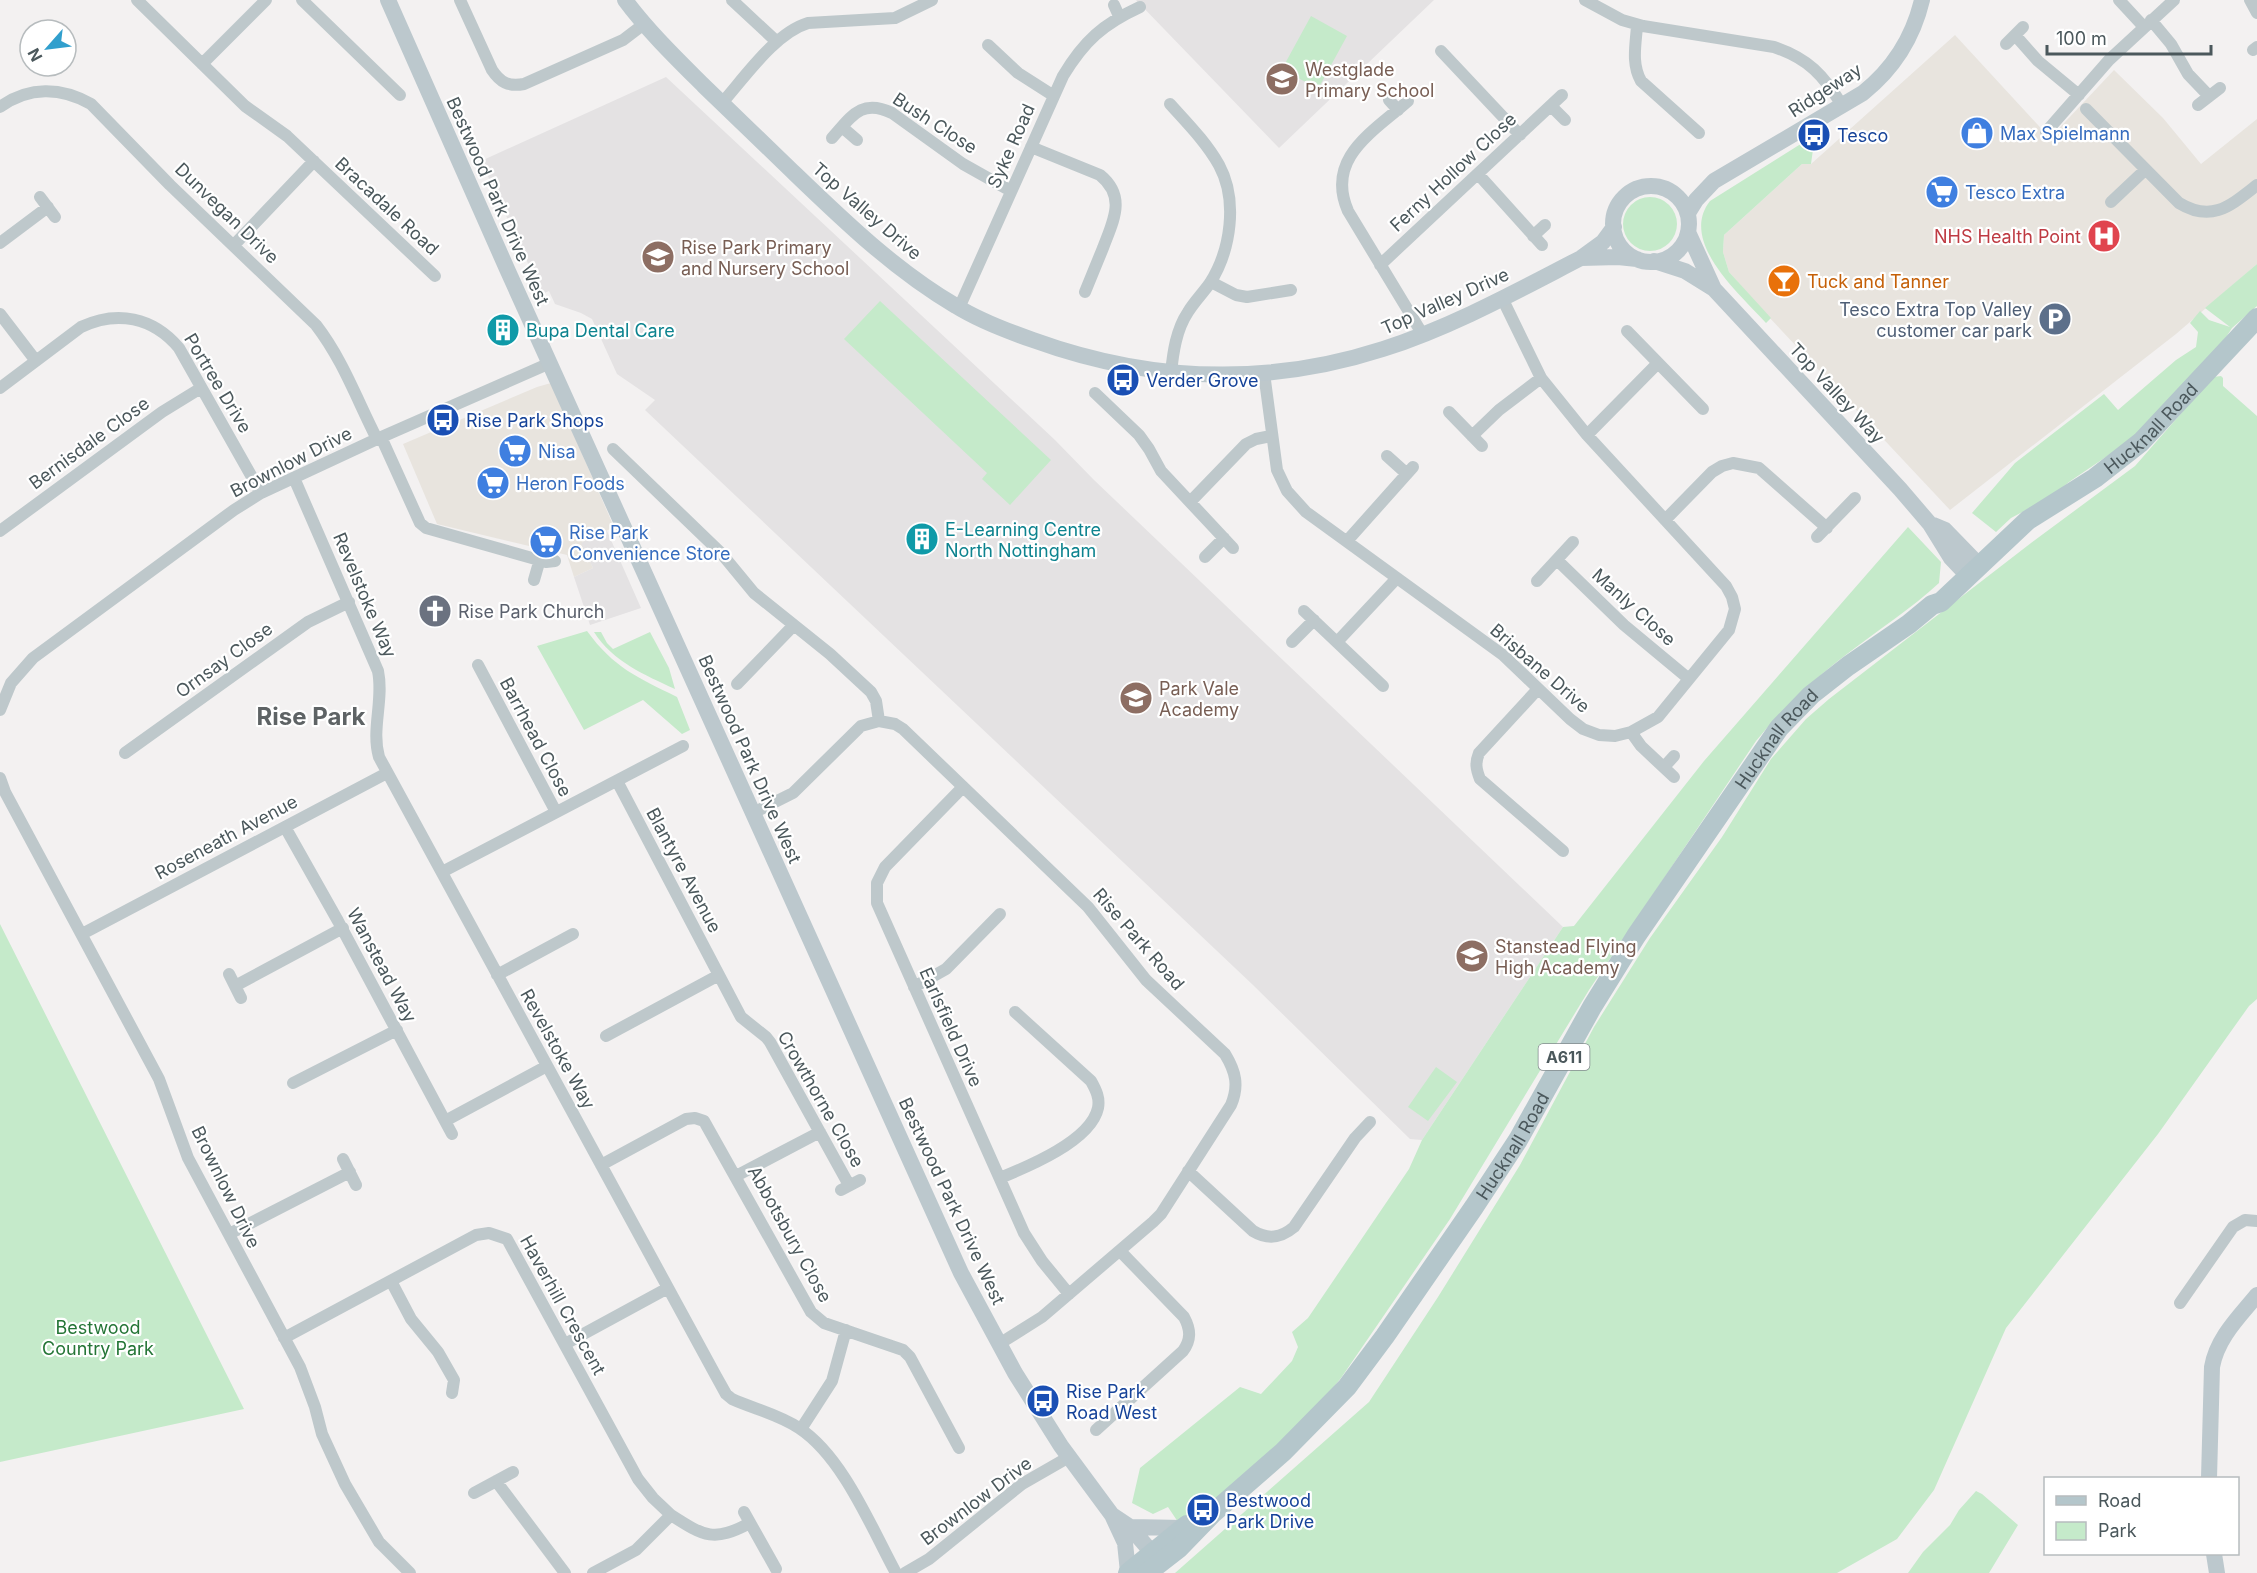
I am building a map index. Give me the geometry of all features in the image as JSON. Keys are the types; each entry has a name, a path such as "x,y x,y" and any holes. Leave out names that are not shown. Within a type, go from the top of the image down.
{"main road":[{"name":"Hucknall Road","path":"1143,1567 1179,1548 1212,1514 1284,1452 1347,1386 1385,1336 1518,1140 1592,1007 1636,936 1779,728 1811,695 1932,605 1941,602 1971,568 2028,520 2095,478 2141,442 2257,318"},
{"name":"Hucknall Road","path":"1143,1567 1182,1528 1212,1514"}],"street":[{"name":"Bracadale Road","path":"137,0 244,106 287,136 435,276"},
{"path":"202,64 266,0"},
{"path":"302,0 399,95"},
{"name":"Bestwood Park Drive West","path":"388,0 961,1273 1015,1373 1069,1457 1112,1515"},
{"path":"460,0 492,70 497,77 509,85 524,84 623,40 644,24"},
{"name":"Top Valley Drive","path":"625,0 644,24 722,103 875,249 959,308 1000,328 1076,356 1124,367 1171,373 1221,375 1264,373 1344,360 1423,335 1502,298 1581,258 1603,242 1614,227"},
{"path":"732,0 777,42"},
{"path":"722,103 777,42 797,27 808,23 895,18 932,0"},
{"path":"1585,0 1612,16 1637,25 1774,47 1790,52 1807,62 1822,76 1842,105"},
{"name":"Ridgeway","path":"1667,189 1688,188 1714,181 1873,85 1891,66 1912,31 1922,0"},
{"path":"2120,0 2171,44 2188,74 2209,96"},
{"path":"2046,132 2109,60 2174,0"},
{"path":"2250,0 2257,13"},
{"name":"Syke Road","path":"959,308 1053,96 1076,55 1117,11 1140,7"},
{"path":"1637,25 1634,62 1636,72 1641,81 1694,128 1680,134"},
{"path":"2015,35 2038,61 2079,95"},
{"path":"988,45 993,60 1053,96"},
{"path":"1444,59 1520,135"},
{"path":"375,71 384,61"},
{"path":"2198,105 2220,88"},
{"name":"Dunvegan Drive","path":"0,107 20,96 43,91 75,95 91,104 170,185 302,310 328,341 347,373 420,523 426,528 546,562 555,561"},
{"name":"Ferny Hollow Close","path":"1380,265 1562,95"},
{"path":"1389,100 1398,110"},
{"path":"1408,101 1351,154 1344,166 1341,182 1342,197 1348,211 1423,335"},
{"path":"1171,373 1173,354 1182,323 1210,282 1221,259 1229,228 1230,207 1220,167 1174,109 1188,104"},
{"name":"Bush Close","path":"832,138 856,111 874,106 883,108 892,112 963,164 1011,190"},
{"path":"1551,106 1565,120"},
{"path":"2086,109 2179,203 2191,210 2205,213 2218,210 2232,204 2257,185"},
{"path":"842,127 857,140"},
{"path":"1031,147 1100,175 1114,192 1116,214 1085,275 1085,292"},
{"name":"Bracadale Road","path":"234,245 314,161"},
{"path":"2111,202 2145,170"},
{"path":"1478,174 1538,240 1545,225"},
{"name":"Ridgeway","path":"1688,213 1696,200 1714,181"},
{"path":"1650,186 1667,189 1676,195 1688,213 1688,232 1679,249 1664,259 1647,260 1629,254 1622,247 1614,227 1616,210 1626,195 1633,190 1650,186"},
{"path":"0,243 52,212 40,196"},
{"name":"Top Valley Way","path":"1688,232 1714,290"},
{"name":"Top Valley Drive","path":"1581,258 1618,256 1647,260"},
{"name":"Top Valley Way","path":"1647,260 1685,271 1714,290 1930,524 1951,558 1971,568"},
{"path":"1210,282 1236,295 1247,297 1275,286 1291,290"},
{"name":"Brisbane Drive","path":"1264,373 1277,470 1287,491 1306,512 1503,655 1569,719 1583,729 1599,735 1615,736 1631,732 1658,717 1729,630 1735,609 1732,597 1726,586 1587,435 1541,378 1502,298"},
{"path":"0,314 36,361"},
{"name":"Portree Drive","path":"0,388 81,327 93,321 112,318 131,319 153,326 169,337 179,348 261,493"},
{"path":"1627,332 1703,409"},
{"name":"Brownlow Drive","path":"0,710 11,683 33,658 218,521 261,493 550,363"},
{"path":"1587,435 1658,363"},
{"path":"1472,436 1499,410 1541,378"},
{"name":"Bernisdale Close","path":"0,531 162,412 201,388"},
{"path":"1693,399 1703,390"},
{"path":"1095,393 1108,399 1143,440 1161,471 1233,548"},
{"path":"1449,412 1482,446"},
{"path":"1190,502 1246,444 1271,436"},
{"path":"613,449 633,477 721,553 754,593 830,654 871,693 876,701 879,721 869,722 853,733 793,793 753,813"},
{"path":"1347,542 1410,470 1387,456"},
{"path":"1665,520 1712,472 1733,463 1760,468 1827,528"},
{"name":"Revelstoke Way","path":"294,478 378,671 381,689 376,742 379,757 726,1394 732,1399 770,1413 801,1429 832,1460 845,1479 896,1573"},
{"path":"1817,537 1855,498"},
{"path":"1205,557 1224,538"},
{"path":"1537,581 1574,542"},
{"path":"534,580 540,559"},
{"name":"Manly Close","path":"1557,560 1624,625 1689,679"},
{"path":"1337,642 1397,578"},
{"name":"Ornsay Close","path":"124,753 308,622 349,602"},
{"path":"1304,611 1337,642 1378,673 1383,686"},
{"path":"1293,642 1314,620"},
{"path":"737,684 793,626"},
{"name":"Barrhead Close","path":"478,665 490,675 556,812"},
{"path":"1538,689 1479,753 1476,771 1480,779 1558,847 1562,833"},
{"name":"Rise Park Road","path":"879,721 895,724 903,729 1088,907 1146,980 1225,1054 1233,1067 1235,1095 1161,1214 1042,1317 999,1344"},
{"path":"1631,732 1641,746 1674,777"},
{"path":"442,872 617,781 673,758 683,746"},
{"path":"1664,767 1674,756"},
{"name":"Roseneath Avenue","path":"82,934 387,772"},
{"name":"Brownlow Drive","path":"0,778 5,792 159,1078 188,1158 308,1386 322,1434 345,1484 380,1542 410,1573"},
{"name":"Blantyre Avenue","path":"617,781 719,975"},
{"name":"Earlsfield Drive","path":"963,787 885,867 877,883 877,903 1032,1246 1069,1294"},
{"name":"Wanstead Way","path":"285,827 343,928 452,1134"},
{"path":"914,987 946,969 1000,914"},
{"path":"235,986 343,928"},
{"path":"497,975 573,934"},
{"path":"229,974 241,998"},
{"path":"610,1029 719,975"},
{"name":"Crowthorne Close","path":"719,975 743,1020 763,1033 770,1042 850,1185"},
{"path":"1000,1178 1038,1162 1068,1144 1089,1124 1098,1106 1096,1091 1091,1082 1015,1012"},
{"path":"293,1083 397,1030"},
{"path":"445,1122 547,1066"},
{"name":"Abbotsbury Close","path":"601,1165 686,1119 695,1118 708,1124 811,1312 824,1323 898,1347 907,1353 959,1448"},
{"path":"1188,1171 1253,1231 1267,1237 1281,1235 1294,1227 1355,1138 1370,1122"},
{"path":"736,1176 820,1132"},
{"path":"343,1160 356,1185"},
{"path":"229,1234 350,1172"},
{"path":"2180,1303 2233,1227 2245,1220 2257,1221"},
{"name":"Haverhill Crescent","path":"284,1338 476,1235 496,1234 511,1243 638,1479 653,1498 686,1525 710,1535 729,1534 747,1517 776,1569"},
{"path":"1096,1430 1183,1352 1189,1338 1188,1324 1184,1317 1120,1251"},
{"path":"391,1281 411,1319 438,1352 454,1380 452,1393"},
{"path":"565,1344 668,1288"},
{"path":"2209,1477 2211,1379 2214,1355 2226,1333 2257,1294"},
{"path":"801,1429 832,1381 846,1330"},
{"name":"Brownlow Drive","path":"904,1573 929,1559 1022,1484 1069,1457"},
{"path":"474,1493 513,1472"},
{"path":"496,1481 565,1573"},
{"path":"593,1573 636,1550 671,1515"},
{"path":"1112,1515 1130,1527 1182,1528"},
{"path":"1112,1515 1125,1543 1143,1567"},
{"path":"1130,1527 1143,1567"},
{"path":"2214,1555 2217,1573"}],"shaded area":[{"name":"Westglade Primary School","path":"1136,0 1434,0 1279,148"},
{"path":"1955,35 2050,138 2114,70 2163,118 2201,164 2257,119 2257,264 2176,334 1950,510 1729,272 1723,252 1724,235 1802,164 1811,164"},
{"name":"Park Vale Academy","path":"666,77 1055,440 1094,480 1563,927 1422,1140 1410,1139 1253,985 645,410 655,400 617,374 592,319 555,304 549,291 542,294 481,161"},
{"name":"NHS Health Point","path":"2106,219 2121,235 2101,254 2086,238"},
{"path":"551,383 614,527 582,543 593,568 574,577 567,555 437,524 403,444"},
{"path":"607,531 641,608 590,625 574,577 593,568 581,543"}],"green space":[{"path":"1311,16 1347,36 1318,89 1282,69"},
{"path":"1815,135 1811,164 1802,164 1724,235 1723,252 1729,272 1771,318 1766,323 1717,267 1707,250 1702,233 1702,217 1710,201"},
{"path":"1645,197 1655,197 1665,201 1673,209 1677,224 1673,239 1665,247 1655,251 1645,251 1635,247 1627,239 1623,229 1623,219 1627,209 1635,201"},
{"path":"2257,264 2257,306 2232,328 2219,348 2142,429 2051,497 2011,518 1996,532 1972,513 2015,463 2104,394 2118,410 2176,360 2196,347 2198,332 2190,323 2200,311 2209,320 2230,327 2205,308"},
{"path":"880,301 1051,460 1010,505 982,479 987,473 844,339"},
{"path":"2221,376 2223,386 2257,416 2257,999 2249,1006 2158,1134 2006,1328 1934,1490 1897,1539 1837,1573 1175,1573 1369,1402 1520,1165 1594,1027 1650,938 1722,837 1771,759 1806,719 1829,699 2135,466 2213,377"},
{"path":"1908,527 1941,562 1939,583 1799,694 1756,741 1589,990 1450,1219 1341,1378 1283,1443 1200,1513 1180,1525 1168,1507 1153,1514 1132,1503 1140,1468 1240,1387 1261,1394 1292,1361 1298,1347 1292,1332 1308,1318 1409,1169 1422,1140 1563,927 1574,926 1704,761"},
{"path":"587,631 617,663 638,677 677,697 690,730 682,734 643,700 584,730 537,646"},
{"path":"594,632 601,632 613,649 650,632 669,668 675,689 620,660 610,652"},
{"name":"Bestwood Country Park","path":"0,924 244,1409 0,1462"},
{"path":"1436,1067 1457,1082 1428,1121 1408,1107"},
{"path":"1976,1491 2018,1525 1989,1573 1908,1573 1923,1552 1950,1525 1959,1510"}],"place":[{"name":"Westglade Primary School","path":"1282,79"},
{"name":"Max Spielmann","path":"1977,133"},
{"name":"Tesco","path":"1814,135"},
{"name":"Tesco Extra","path":"1942,192"},
{"name":"NHS Health Point","path":"2104,236"},
{"name":"Rise Park Primary and Nursery School","path":"658,257"},
{"name":"Tuck and Tanner","path":"1784,281"},
{"name":"Tesco Extra Top Valley customer car park","path":"2055,319"},
{"name":"Bupa Dental Care","path":"503,330"},
{"name":"Verder Grove","path":"1123,380"},
{"name":"Rise Park Shops","path":"443,420"},
{"name":"Nisa","path":"515,451"},
{"name":"Heron Foods","path":"493,483"},
{"name":"E-Learning Centre North Nottingham","path":"922,539"},
{"name":"Rise Park Convenience Store","path":"546,542"},
{"name":"Rise Park Church","path":"435,611"},
{"name":"Park Vale Academy","path":"1136,698"},
{"name":"Stanstead Flying High Academy","path":"1472,956"},
{"name":"Rise Park Road West","path":"1043,1401"},
{"name":"Bestwood Park Drive","path":"1203,1510"}],"district":[{"name":"Rise Park","path":"311,716"}]}
